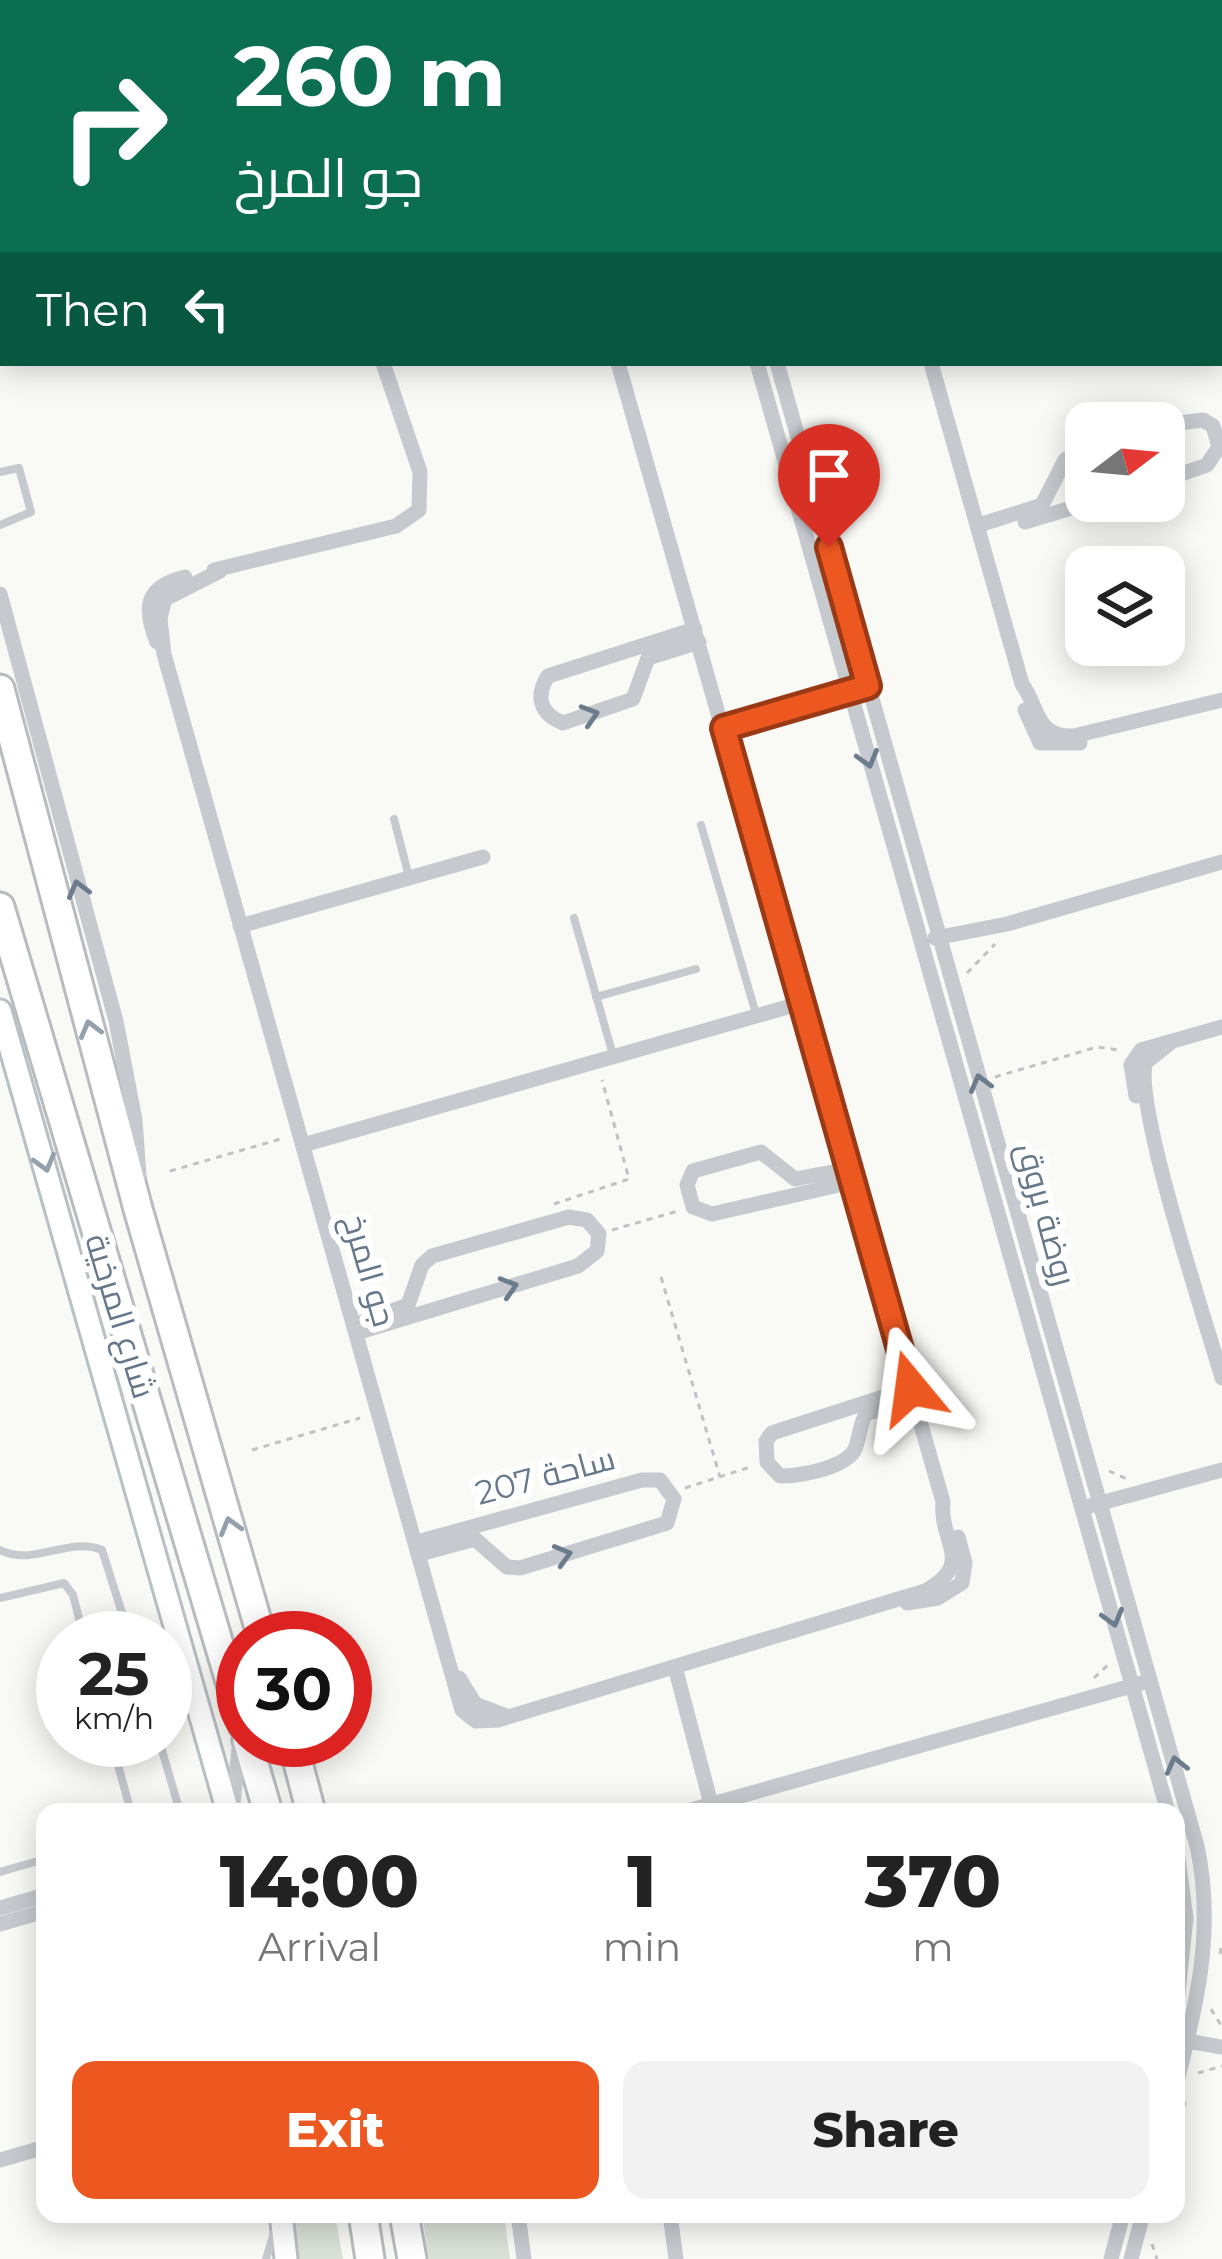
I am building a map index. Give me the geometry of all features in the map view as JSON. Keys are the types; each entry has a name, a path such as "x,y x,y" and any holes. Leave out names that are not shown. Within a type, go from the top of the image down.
{"highway":[{"name":"شارع المرخية","path":"0,689 138,1208 254,1611"},
{"name":"شارع المرخية","path":"0,907 216,1634"},
{"path":"0,959 23,986"},
{"name":"شارع المرخية","path":"255,1767 265,1803"},
{"path":"300,1767 312,1803"},
{"path":"364,2223 370,2259"},
{"path":"406,2223 412,2259"}],"main road":[{"name":"شارع المرخية","path":"0,1011 227,1803"},
{"path":"280,2223 286,2259"}],"street":[{"name":"جو المرخ","path":"384,366 423,502 405,522 220,571 165,599 160,618 164,654 442,1630 466,1695 504,1715 898,1603 939,1583 951,1570 943,1502 913,1393 619,366"},
{"name":"روضة بروق","path":"758,366 923,949 1089,1506 1150,1680 1183,1803"},
{"name":"روضة بروق","path":"778,366 943,942 1165,1803"},
{"path":"934,366 1022,684 1049,733 1064,736 1127,726 1222,700"},
{"path":"1185,422 1204,420 1213,426 1219,447 1207,465 1185,473"},
{"path":"980,530 1042,505 1065,460"},
{"path":"1058,477 1065,482"},
{"path":"980,530 1065,508"},
{"name":"شارع المرخية","path":"0,594 116,1021 135,1120 138,1208"},
{"path":"697,635 648,658 640,672 638,692 626,704 563,723 543,710 539,698 548,676 615,653 697,635"},
{"path":"615,653 640,672"},
{"path":"724,728 868,686"},
{"path":"241,926 483,857"},
{"path":"923,949 1222,862"},
{"path":"301,1139 802,1003"},
{"path":"1222,1028 1155,1043 1134,1056 1131,1076 1222,1378"},
{"path":"1155,1148 1143,1067 1170,1043"},
{"path":"752,1152 768,1154 782,1169 804,1180 850,1175 712,1214 693,1207 687,1185 700,1168 752,1152"},
{"path":"770,1201 782,1169"},
{"path":"559,1220 587,1220 599,1234 597,1251 586,1262 445,1307 355,1329 402,1310 422,1265 432,1256 559,1220"},
{"path":"416,1283 428,1299 445,1307"},
{"path":"913,1393 872,1409 853,1453 837,1464 779,1476 767,1462 766,1441 772,1433 832,1412 913,1393"},
{"path":"832,1412 858,1433"},
{"path":"1089,1506 1222,1470"},
{"name":"ساحة 207","path":"642,1480 660,1480 672,1492 674,1516 658,1527 513,1569 469,1539 418,1548 500,1519 642,1480"},
{"path":"491,1552 491,1534 500,1519"},
{"path":"675,1667 711,1803"},
{"path":"715,1803 1150,1680"},
{"path":"232,1803 238,1767"},
{"name":"روضة بروق","path":"1185,1809 1203,1876 1203,1970 1185,2028"},
{"path":"0,1909 36,1908"},
{"path":"0,1924 36,1911"},
{"path":"1185,2042 1222,2048"},
{"path":"0,2160 36,2150"},
{"path":"519,2223 524,2259"},
{"path":"671,2223 676,2259"},
{"path":"1112,2259 1121,2223"},
{"path":"1131,2259 1141,2223"},
{"path":"1136,2240 1146,2259"}],"lane":[{"path":"0,472 18,467 32,512 0,525"},
{"path":"394,819 409,878"},
{"path":"701,825 756,1016"},
{"path":"574,917 596,997 605,1059"},
{"path":"596,997 696,969"},
{"path":"0,1550 27,1558 80,1546 102,1550 121,1611"},
{"path":"0,1598 64,1583 77,1611"},
{"path":"118,1767 128,1803"},
{"path":"167,1767 177,1803"},
{"path":"0,1872 36,1862"},
{"path":"266,2259 276,2223"}],"path":[{"path":"993,1077 1097,1047 1134,1056"},
{"path":"559,1220 554,1202 629,1179 605,1059"},
{"path":"170,1172 301,1139"},
{"path":"599,1234 693,1207"},
{"path":"661,1276 720,1477"},
{"path":"252,1450 379,1413"},
{"path":"672,1492 767,1462"},
{"path":"1194,2076 1222,2066"}],"shaded area":[{"path":"292,2223 337,2223 343,2259 297,2259"},
{"path":"423,2223 505,2223 510,2259 429,2259"}],"route":[{"path":"829,547 868,686 724,728 911,1388"}]}
